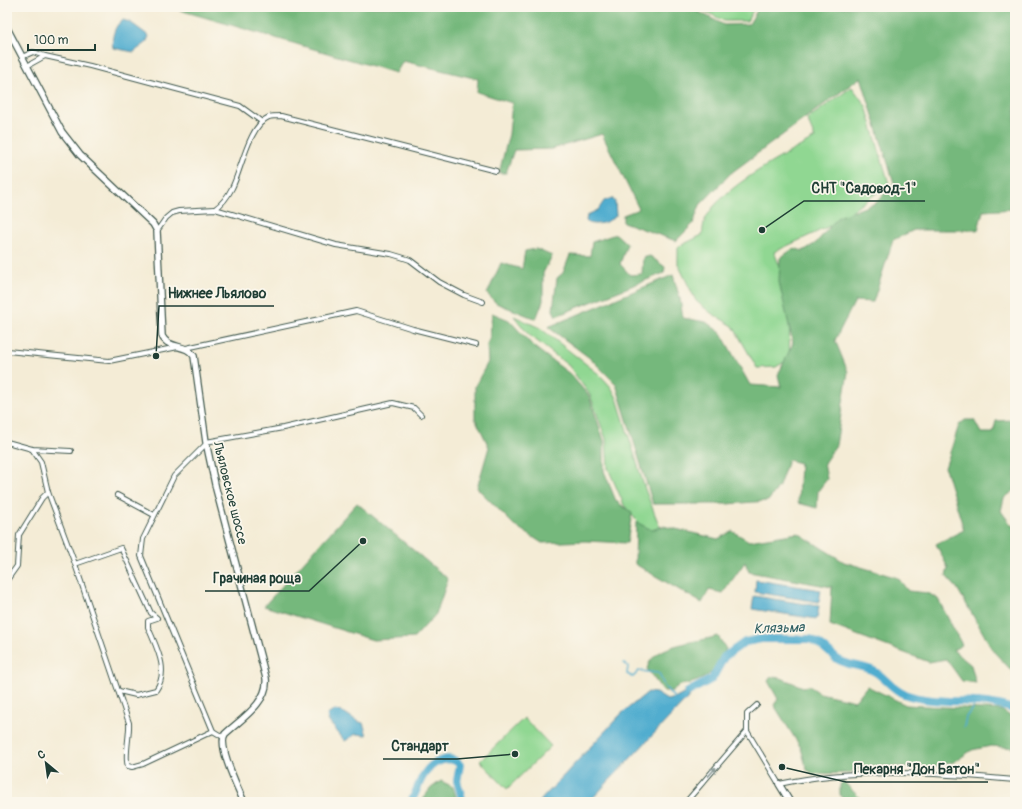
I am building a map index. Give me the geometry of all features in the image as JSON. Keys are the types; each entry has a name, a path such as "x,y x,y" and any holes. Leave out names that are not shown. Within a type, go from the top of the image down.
{"street":[{"path":"7,28 62,132 80,155 153,224 158,231 162,336 165,341 178,347 186,348 356,311 413,329 476,345"},
{"path":"22,57 33,52 240,106 262,122"},
{"path":"27,66 45,56"},
{"path":"215,209 232,188 244,155 262,122 269,117 281,116 496,171"},
{"path":"158,231 166,218 172,213 180,211 215,209 336,245 392,254 410,260 439,282 464,295 483,302"},
{"path":"7,351 109,361 178,347"},
{"name":"Льяловское шоссе","path":"186,348 194,356 206,443 216,488 260,647 267,683 260,700 223,737"},
{"path":"244,802 223,750 223,737 213,731 141,556 143,539 154,514 174,476 206,443 283,428 393,403 414,408 421,415"},
{"path":"7,442 32,449 71,451"},
{"path":"32,449 41,462 48,492 75,564 129,723 130,734 126,762 128,766 132,767 143,764 213,731"},
{"path":"7,580 17,566 19,535 42,498 48,492"},
{"path":"117,496 154,514"},
{"path":"75,564 121,548 151,613 157,618 148,621 148,627 161,660 162,670 160,685 156,690 136,696 119,691"},
{"path":"757,705 747,714 747,731 790,802"},
{"path":"686,802 747,731"},
{"path":"779,784 803,779 884,774 939,774 1015,780"}],"green space":[{"path":"169,7 690,7 724,25 749,24 759,7 1015,7 1015,209 983,211 978,230 914,230 893,240 873,302 855,301 835,340 848,372 836,445 824,463 827,479 818,491 817,508 798,503 800,463 788,460 779,486 768,501 727,504 653,504 616,384 591,359 548,327 673,275 680,299 683,318 706,322 721,333 750,385 781,387 778,375 793,343 779,282 780,258 794,248 803,251 816,243 838,217 876,203 894,183 861,77 731,173 700,205 693,224 676,241 623,222 623,215 639,209 602,134 552,149 514,150 506,173 499,173 509,134 512,103 477,92 478,79 403,61 396,73"},
{"path":"697,7 755,7 747,21 724,21"},
{"path":"852,87 866,106 889,184 832,225 774,252 783,277 788,304 789,359 776,367 757,368 733,326 711,313 696,301 678,264 678,247 702,235 704,222 713,208 738,184 754,173 815,138 807,119"},
{"path":"616,234 627,244 620,264 630,275 642,274 643,258 650,256 665,267 664,273 556,316 553,310 557,278 563,273 570,255 590,256 592,242"},
{"path":"536,249 552,256 543,273 543,301 536,319 496,303 487,294 501,263 522,269 525,251"},
{"path":"492,313 509,320 534,347 570,374 589,396 604,441 604,471 616,501 632,513 627,543 585,541 542,543 514,525 477,488 489,447 475,418 475,386 488,362 487,345 490,336"},
{"path":"514,316 540,328 600,375 611,387 617,398 645,489 661,530 649,536 624,505 608,468 606,439 590,395 569,366 528,334"},
{"path":"965,420 974,420 981,433 993,433 996,421 1011,420 1015,422 1015,490 1004,498 1001,511 1012,526 1015,526 1015,674 994,652 957,588 946,576 948,568 936,544 964,530 945,468 959,425"},
{"path":"357,503 448,579 436,614 414,638 373,640 264,606"},
{"path":"636,522 652,530 663,526 718,539 732,531 749,541 798,533 844,562 898,578 908,591 928,593 938,599 962,645 953,650 971,665 976,683 962,681 946,659 929,662 830,625 832,587 749,572 745,562 723,593 709,590 702,603 635,564"},
{"path":"718,636 726,649 714,670 700,680 680,685 672,691 663,691 647,669 651,660 666,649 676,645"},
{"path":"771,677 781,678 803,687 809,686 820,693 855,701 867,686 906,705 1001,710 1015,719 1015,748 991,746 972,750 954,762 930,767 869,766 847,773 814,774 807,770 801,748 774,705 778,699 768,681"},
{"path":"524,718 551,746 507,789 480,761"},
{"path":"441,781 453,787 457,800 455,802 424,802 424,797 431,788"},
{"path":"843,781 859,797 860,802 844,802 840,794 840,785"}],"water":[{"path":"123,20 130,22 149,36 146,43 134,52 113,48 112,41 115,29"},
{"path":"612,198 615,202 616,216 599,224 592,224 586,221 587,215 598,210 604,201"},
{"path":"756,580 821,590 819,602 755,592"},
{"path":"754,596 819,606 817,619 752,609"},
{"path":"697,686 687,699 589,802 539,802 621,714 648,692 656,693 667,700 678,697"},
{"path":"335,710 344,712 363,723 367,735 356,734 345,741 329,722 327,715"}],"waterway":[{"name":"Клязьма","path":"688,692 712,679 724,657 745,642 761,639 810,639 821,645 842,662 873,670 904,694 931,700 987,703 1015,710"},
{"path":"624,663 628,666 627,674 633,677 639,671 659,673 664,686 675,699"},
{"path":"964,727 966,717 977,702"},
{"name":"Клязьма","path":"411,802 428,769 437,762 447,759 456,761 460,765 457,781 463,802"}],"place":[{"name":"СНТ \"Садовод-1\"","path":"762,230"},
{"name":"Нижнее Льялово","path":"156,356"},
{"name":"Грачиная роща","path":"363,541"},
{"name":"Стандарт","path":"515,754"},
{"name":"Пекарня \"Дон Батон\"","path":"782,767"}]}
